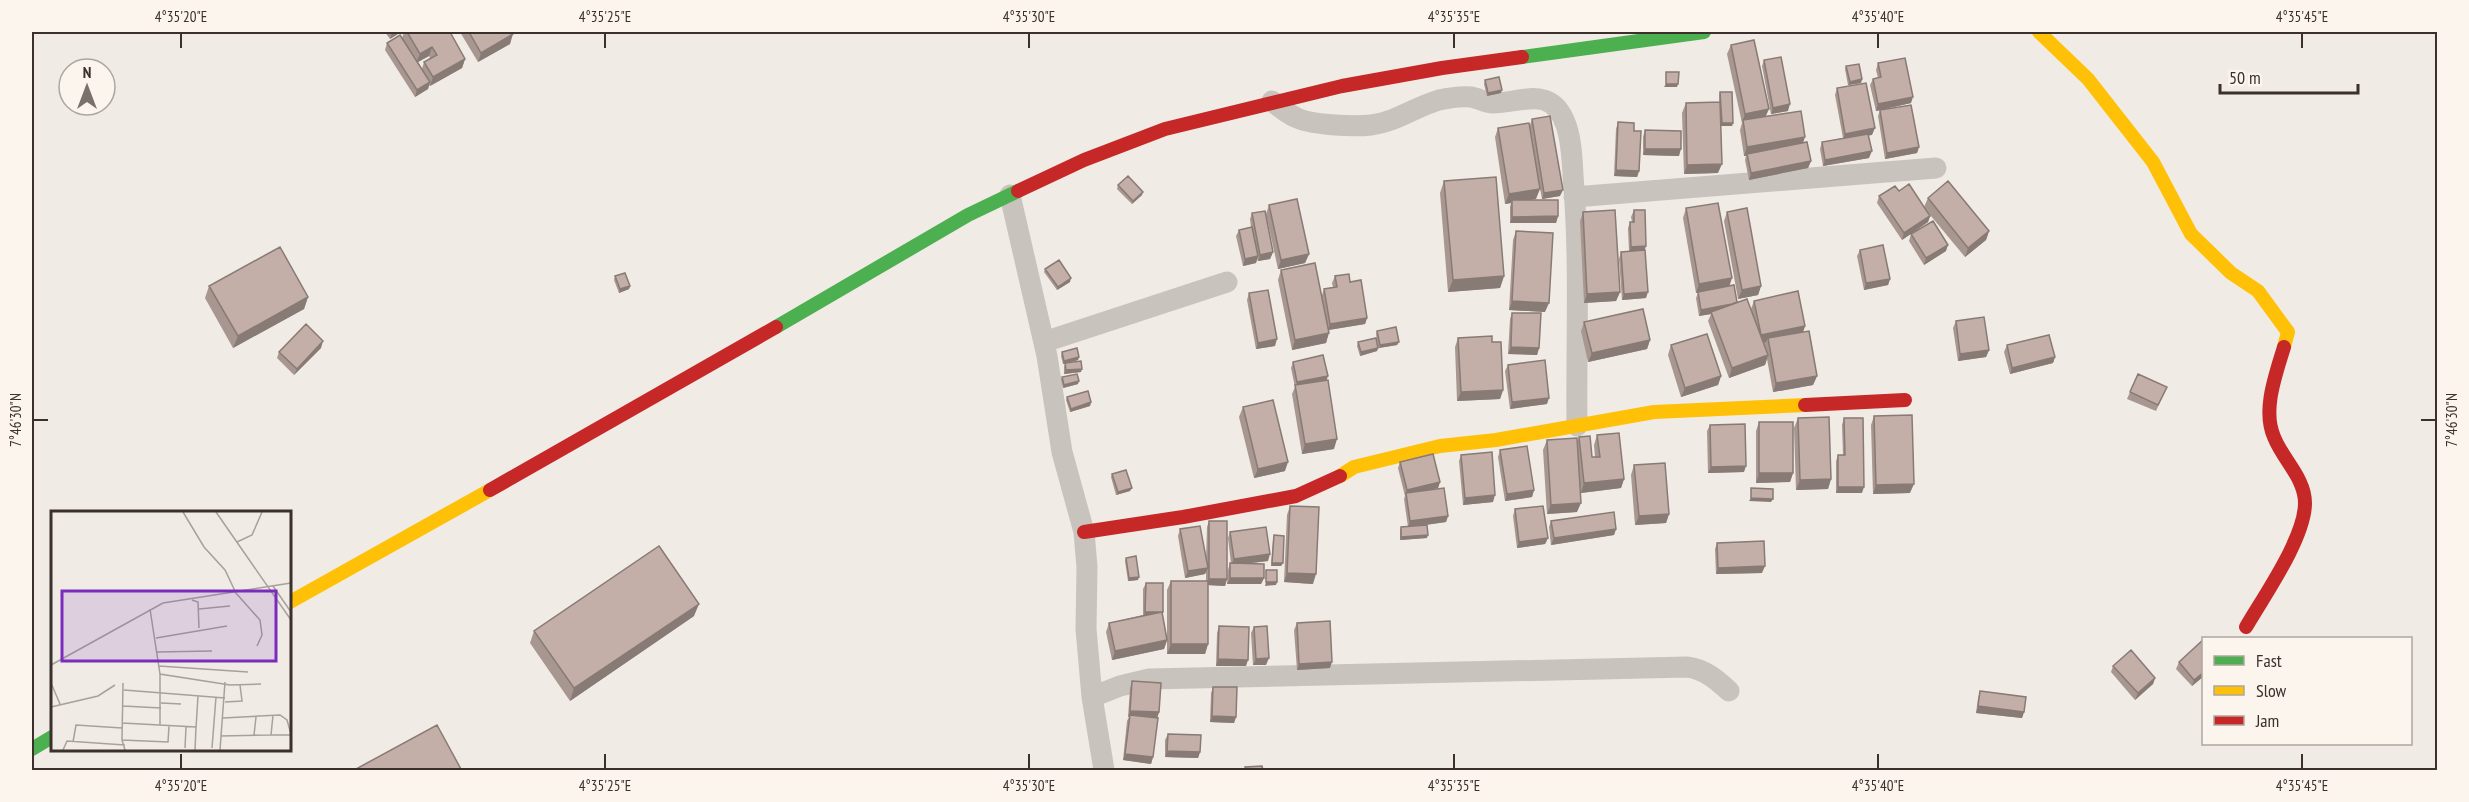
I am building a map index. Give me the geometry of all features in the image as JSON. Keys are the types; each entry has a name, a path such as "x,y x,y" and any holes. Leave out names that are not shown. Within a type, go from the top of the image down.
{"main road":[{"path":"291,601 700,371 958,220 1084,160 1165,129 1272,101 1342,86 1442,68 1704,32"},
{"path":"2039,32 2088,79 2153,162 2191,234 2231,273 2258,291 2288,332 2273,395 2269,425 2281,454 2301,483 2306,504 2301,528 2246,627"},
{"path":"1084,532 1296,496 1333,481 1354,467 1440,446 1496,440 1654,412 1905,400"},
{"path":"32,749 51,737"}],"street":[{"path":"1272,101 1296,118 1340,126 1372,125 1388,121 1419,106 1442,99 1471,97 1491,103 1525,98 1538,99 1549,103 1560,113 1566,125 1570,143 1574,197 1577,426"},
{"path":"1574,197 1936,168"},
{"path":"1010,195 1044,342 1062,452 1084,532 1087,567 1086,629 1092,697 1104,771"},
{"path":"1044,342 1227,282"},
{"path":"1092,697 1120,686 1149,680 1687,667 1698,668 1729,691"}],"building":[{"path":"407,32 450,32 465,59 433,77 424,62 437,55 432,47 420,54"},
{"path":"469,32 512,32 513,34 481,53"},
{"path":"400,35 430,82 417,90 387,43"},
{"path":"1754,40 1769,109 1745,114 1731,45"},
{"path":"1781,57 1790,104 1773,108 1764,60"},
{"path":"1905,58 1913,97 1878,104 1873,79 1881,77 1878,63"},
{"path":"1859,64 1862,79 1850,82 1846,66"},
{"path":"1666,72 1679,72 1678,84 1666,84"},
{"path":"1499,77 1502,90 1488,93 1485,80"},
{"path":"1866,83 1875,128 1845,134 1837,88"},
{"path":"1720,92 1732,92 1733,123 1722,123"},
{"path":"1720,102 1722,164 1687,165 1686,103"},
{"path":"1911,105 1919,147 1887,153 1880,110"},
{"path":"1801,111 1805,137 1747,147 1743,120"},
{"path":"1550,116 1563,190 1544,193 1532,119"},
{"path":"1618,122 1634,123 1634,131 1641,131 1639,171 1616,170"},
{"path":"1529,123 1540,189 1509,194 1498,128"},
{"path":"1645,130 1681,131 1681,149 1645,149"},
{"path":"1868,134 1872,151 1825,160 1822,142"},
{"path":"1807,142 1811,161 1751,173 1747,154"},
{"path":"1128,176 1143,192 1133,201 1118,185"},
{"path":"1496,177 1504,276 1453,280 1444,181"},
{"path":"1948,181 1989,231 1968,248 1928,198"},
{"path":"1909,184 1930,216 1904,233 1879,196 1895,186 1899,191"},
{"path":"1297,199 1309,254 1281,260 1269,205"},
{"path":"1512,200 1558,200 1558,216 1512,217"},
{"path":"1718,203 1732,278 1699,284 1686,208"},
{"path":"1747,208 1761,286 1742,290 1727,212"},
{"path":"1615,210 1620,292 1587,294 1583,212"},
{"path":"1634,210 1645,210 1646,246 1631,247 1630,222 1634,222"},
{"path":"1265,211 1273,252 1260,255 1252,213"},
{"path":"1933,221 1948,245 1926,258 1911,234"},
{"path":"1252,227 1258,256 1245,259 1239,230"},
{"path":"1516,231 1553,233 1549,303 1512,301"},
{"path":"1883,245 1890,279 1866,283 1860,250"},
{"path":"280,247 308,297 238,336 209,286"},
{"path":"1645,250 1648,292 1624,294 1621,252"},
{"path":"1059,260 1071,278 1058,287 1045,269"},
{"path":"1315,263 1329,333 1295,340 1281,270"},
{"path":"625,273 630,286 620,289 615,276"},
{"path":"1349,274 1350,282 1361,280 1367,318 1330,324 1324,289 1337,287 1335,276"},
{"path":"1734,285 1737,302 1701,310 1698,292"},
{"path":"1268,290 1277,339 1258,343 1249,293"},
{"path":"1798,291 1805,326 1761,335 1754,301"},
{"path":"1747,299 1768,355 1732,368 1711,312"},
{"path":"1643,309 1650,340 1592,353 1584,322"},
{"path":"1512,313 1541,313 1539,348 1511,347"},
{"path":"1984,317 1989,350 1960,354 1956,321"},
{"path":"306,324 323,341 297,369 279,352"},
{"path":"1396,327 1399,342 1380,345 1377,331"},
{"path":"1809,331 1817,376 1776,383 1768,338"},
{"path":"1707,334 1721,376 1685,388 1671,345"},
{"path":"2049,335 2055,357 2012,368 2007,345"},
{"path":"1492,336 1492,342 1501,342 1503,390 1461,392 1458,338"},
{"path":"1376,338 1378,348 1361,352 1358,342"},
{"path":"1077,348 1079,357 1064,361 1062,352"},
{"path":"1323,355 1328,376 1297,382 1293,362"},
{"path":"1545,360 1549,398 1512,402 1508,365"},
{"path":"1081,361 1082,369 1066,370 1065,363"},
{"path":"1077,374 1079,381 1064,385 1062,377"},
{"path":"2138,374 2167,387 2158,405 2130,392"},
{"path":"1328,380 1337,439 1305,444 1295,385"},
{"path":"1088,391 1091,402 1071,409 1067,397"},
{"path":"1273,400 1288,462 1258,469 1243,407"},
{"path":"1912,415 1914,484 1876,485 1874,416"},
{"path":"1829,417 1831,479 1800,480 1798,418"},
{"path":"1844,418 1863,418 1864,487 1838,487 1838,455 1845,455"},
{"path":"1759,422 1793,422 1793,473 1759,473"},
{"path":"1745,424 1746,466 1711,467 1710,425"},
{"path":"1619,433 1624,479 1584,483 1579,437 1590,436 1592,457 1600,457 1597,435"},
{"path":"1577,438 1581,503 1551,505 1547,440"},
{"path":"1527,446 1534,490 1507,494 1500,450"},
{"path":"1492,452 1495,495 1465,498 1461,455"},
{"path":"1433,454 1440,482 1407,490 1400,462"},
{"path":"1665,463 1669,514 1639,516 1634,465"},
{"path":"1126,470 1132,488 1118,492 1112,474"},
{"path":"1444,488 1448,516 1410,521 1406,493"},
{"path":"1751,488 1773,489 1773,499 1751,498"},
{"path":"1290,506 1319,507 1316,574 1287,573"},
{"path":"1543,506 1548,538 1519,542 1515,509"},
{"path":"1614,512 1616,529 1554,538 1551,521"},
{"path":"1209,521 1227,521 1227,579 1209,579"},
{"path":"1427,525 1428,535 1401,537 1401,527"},
{"path":"1200,526 1208,568 1188,571 1180,529"},
{"path":"1266,527 1270,554 1234,559 1230,532"},
{"path":"1274,535 1284,536 1283,563 1272,563"},
{"path":"1764,541 1765,566 1718,568 1717,543"},
{"path":"659,546 699,604 574,688 534,631"},
{"path":"1136,556 1139,577 1129,578 1126,558"},
{"path":"1230,563 1264,564 1264,578 1230,578"},
{"path":"1266,570 1277,570 1277,582 1266,582"},
{"path":"1171,581 1208,581 1208,644 1171,644"},
{"path":"1146,583 1163,583 1163,612 1145,612"},
{"path":"1162,612 1167,640 1115,651 1109,623"},
{"path":"1330,621 1332,662 1299,664 1297,623"},
{"path":"1219,626 1249,627 1248,660 1218,659"},
{"path":"1267,626 1269,658 1256,659 1254,627"},
{"path":"2202,641 2202,674 2194,680 2179,662"},
{"path":"2131,650 2155,678 2138,693 2113,666"},
{"path":"1132,681 1161,683 1159,712 1130,711"},
{"path":"1213,687 1237,687 1236,717 1212,716"},
{"path":"1980,691 2026,697 2024,712 1978,706"},
{"path":"1130,715 1158,718 1153,757 1125,754"},
{"path":"437,725 462,771 357,771 356,769"},
{"path":"1168,734 1201,735 1200,752 1167,751"},
{"path":"1262,766 1263,771 1246,771 1245,767"},
{"path":"1395,769 1427,770 1427,771 1395,771"}],"traffic: fast":[{"path":"1522,57 1704,32"},
{"path":"776,327 968,215 1018,191"},
{"path":"32,749 51,738"}],"traffic: slow":[{"path":"2039,32 2088,79 2153,162 2191,234 2231,273 2258,291 2288,332 2284,347"},
{"path":"1340,476 1354,467 1440,446 1496,440 1654,412 1805,405"},
{"path":"291,601 490,490"}],"traffic: jam":[{"path":"1018,191 1084,160 1165,129 1342,86 1442,68 1522,57"},
{"path":"490,490 776,327"},
{"path":"2246,627 2291,549 2303,517 2305,503 2298,477 2274,437 2269,415 2274,380 2284,347"},
{"path":"1805,405 1905,400"},
{"path":"1084,532 1296,496 1340,476"}]}
